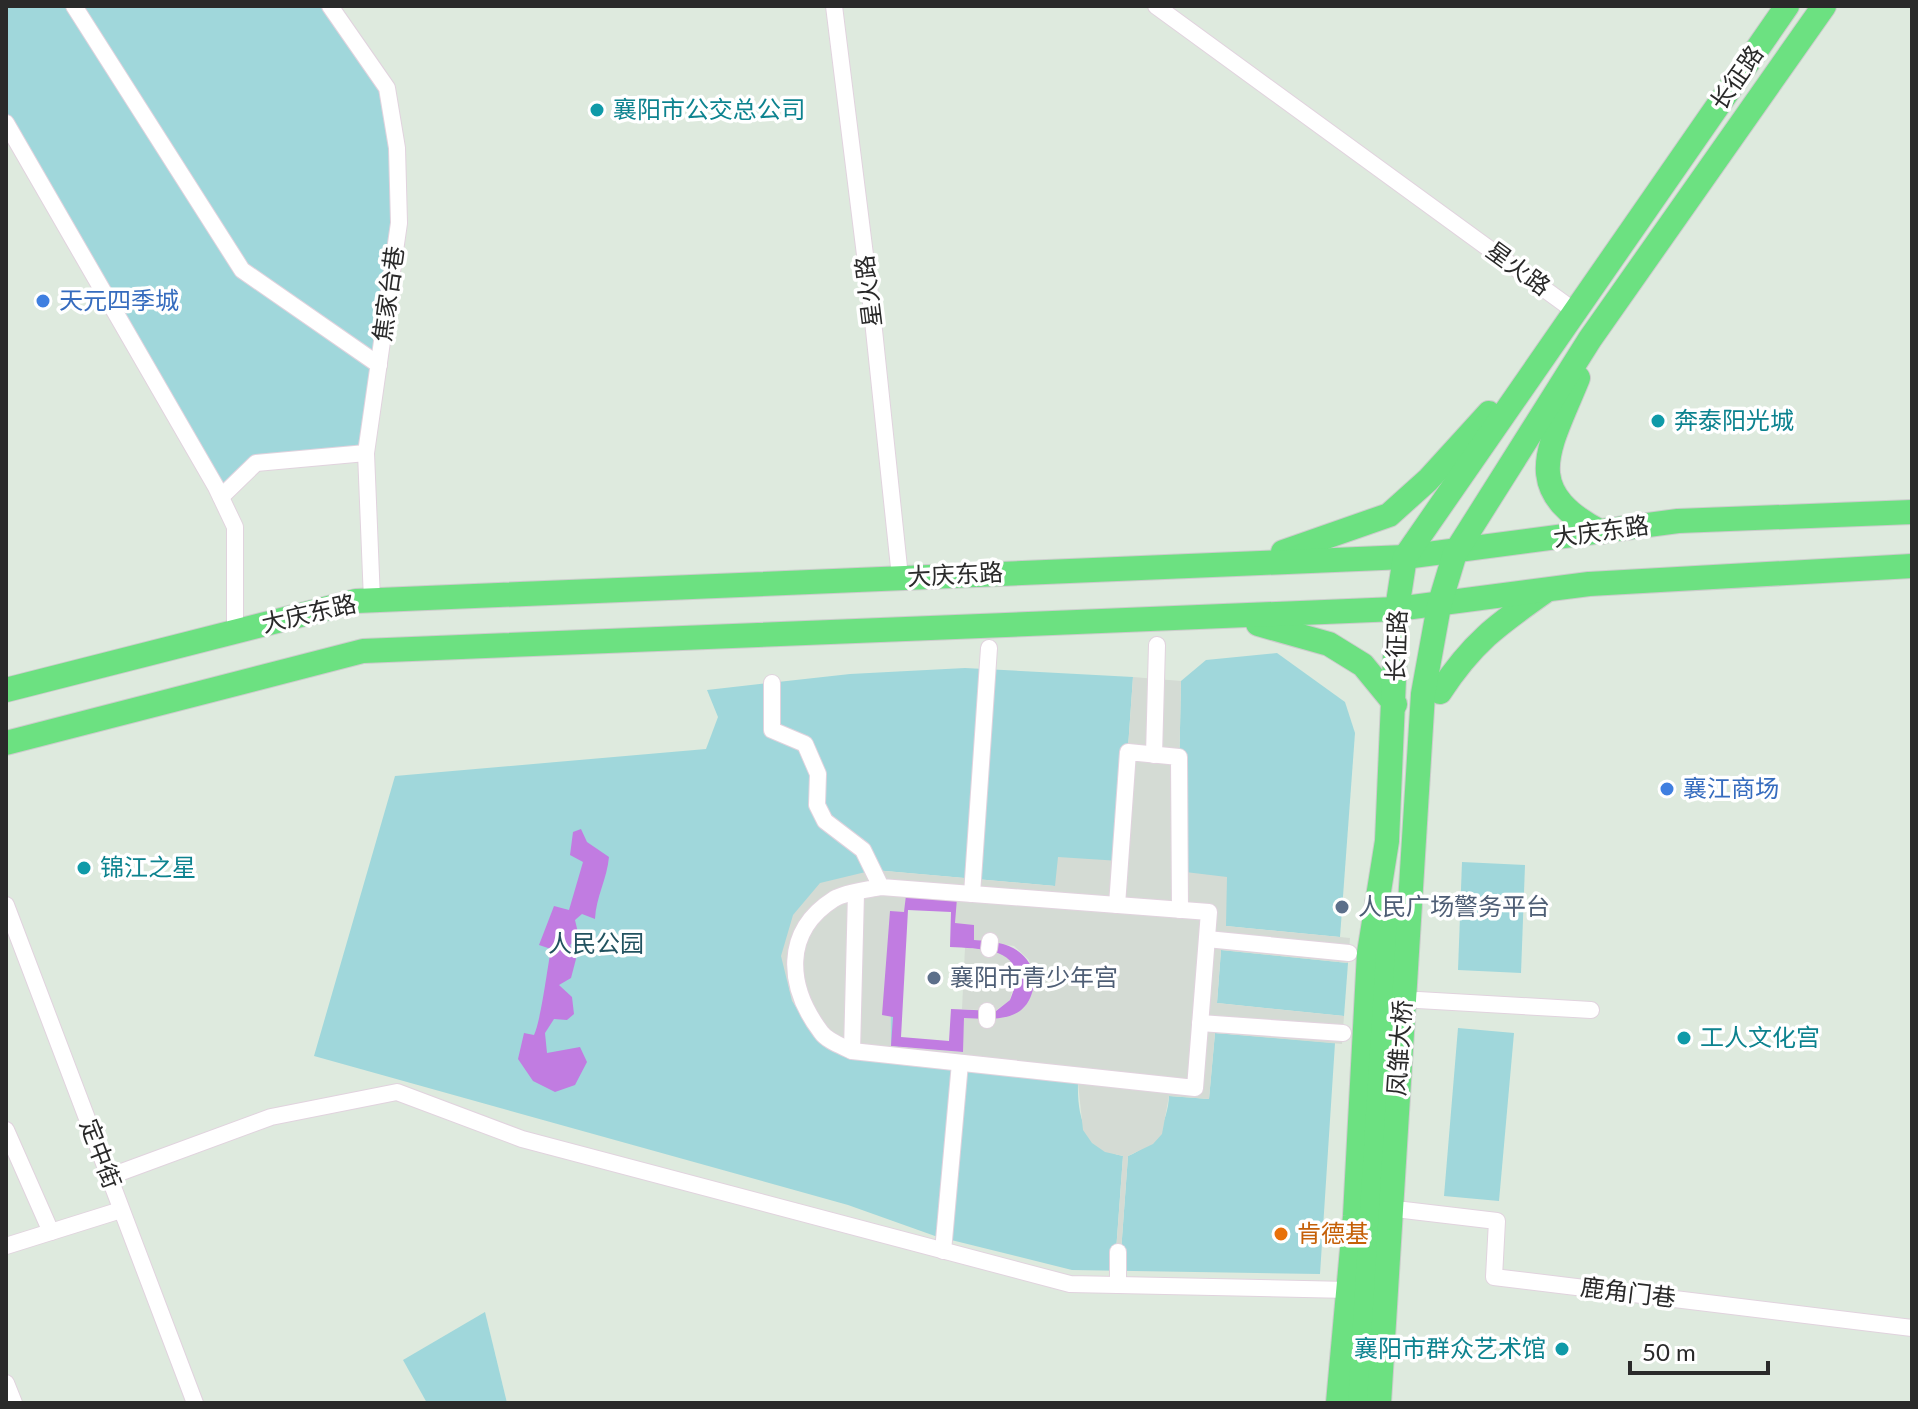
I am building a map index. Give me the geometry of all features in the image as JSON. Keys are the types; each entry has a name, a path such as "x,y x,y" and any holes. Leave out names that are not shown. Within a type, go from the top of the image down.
{"main road":[{"name":"长征路","path":"1338,1403 1349,1290 1369,953 1387,841 1397,609 1405,557 1787,6"},
{"name":"长征路","path":"1396,1403 1437,617 1455,553 1590,339 1824,6"},
{"path":"1253,561 1337,536 1389,515 1479,426 1603,258 1628,236"},
{"path":"1590,339 1583,365 1547,454 1549,488 1571,516 1601,532"},
{"name":"大庆东路","path":"6,690 356,601 1405,557 1455,553 1678,521 1912,512"},
{"name":"大庆东路","path":"10,745 363,651 1397,609 1437,617 1547,590 1589,584 1912,566"},
{"path":"1432,693 1484,634 1547,590"},
{"path":"1221,616 1293,631 1329,644 1363,665 1395,704"},
{"path":"6,678 63,676"},
{"name":"凤雏大桥","path":"1360,1403 1396,974 1432,693"},
{"name":"凤雏大桥","path":"1379,1403 1396,974 1387,841"}],"street":[{"path":"74,6 242,270 379,365"},
{"name":"焦家台巷","path":"330,6 387,88 397,148 399,223 366,453 372,600"},
{"name":"星火路","path":"834,6 872,311 900,577"},
{"name":"星火路","path":"1156,6 1569,307"},
{"path":"6,123 221,497 235,527 235,632"},
{"path":"221,497 256,463 366,453"},
{"path":"1154,755 1157,645"},
{"path":"972,894 989,648"},
{"path":"772,683 772,730 805,744 818,774 817,805 825,821 863,850 881,887"},
{"path":"1117,905 1128,752 1179,757 1180,910"},
{"path":"881,887 1209,912 1195,1088 852,1051 822,1034 800,992 792,955 807,920 836,897 881,887"},
{"path":"852,1051 856,893"},
{"name":"定中街","path":"6,905 195,1403"},
{"path":"1207,939 1349,953"},
{"path":"1418,1000 1591,1010"},
{"path":"1200,1023 1343,1033"},
{"path":"943,1251 960,1063"},
{"path":"108,1177 271,1117 397,1092 522,1139 1070,1284 1349,1290"},
{"path":"6,1130 51,1232"},
{"path":"6,1246 121,1210"},
{"name":"鹿角门巷","path":"1404,1210 1497,1221 1494,1277 1912,1328"},
{"path":"1118,1252 1118,1285"},
{"path":"6,1383 14,1403"}],"green space":[{"path":"6,6 330,6 387,88 399,223 366,453 256,463 221,497 6,123"},
{"path":"1277,653 1345,702 1355,733 1340,937 1226,926 1177,872 1181,681 1206,660"},
{"name":"人民公园","path":"965,668 1133,677 1120,861 1055,886 874,870 902,1065 1078,1083 1079,1108 1086,1130 1100,1146 1123,1156 1116,1251 1121,1252 1128,1156 1145,1146 1158,1132 1166,1115 1169,1096 1209,1099 1215,1033 1335,1043 1320,1274 1072,1270 935,1236 848,1205 314,1056 395,776 706,749 718,717 707,690 850,674"},
{"path":"1462,862 1525,865 1521,973 1458,970"},
{"path":"1221,950 1348,963 1344,1016 1217,1003"},
{"path":"1458,1028 1514,1033 1499,1201 1444,1196"},
{"path":"485,1312 507,1403 427,1403 403,1360"}],"shaded area":[{"path":"1133,677 1181,681 1177,871 1227,877 1226,926 1350,938 1348,963 1221,950 1217,1003 1344,1016 1342,1044 1215,1033 1209,1099 1169,1096 1162,1134 1153,1144 1128,1156 1121,1252 1116,1252 1123,1156 1105,1152 1092,1143 1083,1130 1078,1083 856,1059 819,1042 792,1001 781,956 793,915 820,883 874,870 1055,886 1058,857 1120,861","holes":["906,895 956,898 954,923 973,940 1014,946 1029,960 1034,987 1025,1006 964,1018 962,1052 891,1046 890,912 905,913"]},
{"path":"581,829 587,842 609,857 595,919 582,914 575,920 579,937 570,945 576,959 571,978 559,985 572,997 574,1014 567,1020 554,1019 545,1033 547,1053 580,1047 587,1062 575,1085 555,1092 533,1081 518,1059 524,1033 534,1035 541,1007 551,949 539,945 554,906 569,910 583,862 570,855 573,832"},
{"path":"906,895 957,898 955,923 974,925 974,940 1011,947 1030,964 1035,974 1033,990 1022,1010 1003,1018 964,1018 963,1052 891,1046 893,1017 882,1015 890,911 904,912","holes":["908,910 951,912 950,947 991,951 1010,961 1015,970 1010,1000 996,1011 951,1009 949,1041 901,1037"]},
{"path":"965,948 995,949 1008,957 1016,973 1010,1000 995,1011 962,1009"}],"place":[{"name":"襄阳市公交总公司","path":"597,110"},
{"name":"天元四季城","path":"43,301"},
{"name":"奔泰阳光城","path":"1658,421"},
{"name":"襄江商场","path":"1667,789"},
{"name":"锦江之星","path":"84,868"},
{"name":"人民广场警务平台","path":"1342,907"},
{"name":"襄阳市青少年宫","path":"934,978"},
{"name":"工人文化宫","path":"1684,1038"},
{"name":"肯德基","path":"1281,1234"},
{"name":"襄阳市群众艺术馆","path":"1562,1349"}]}
